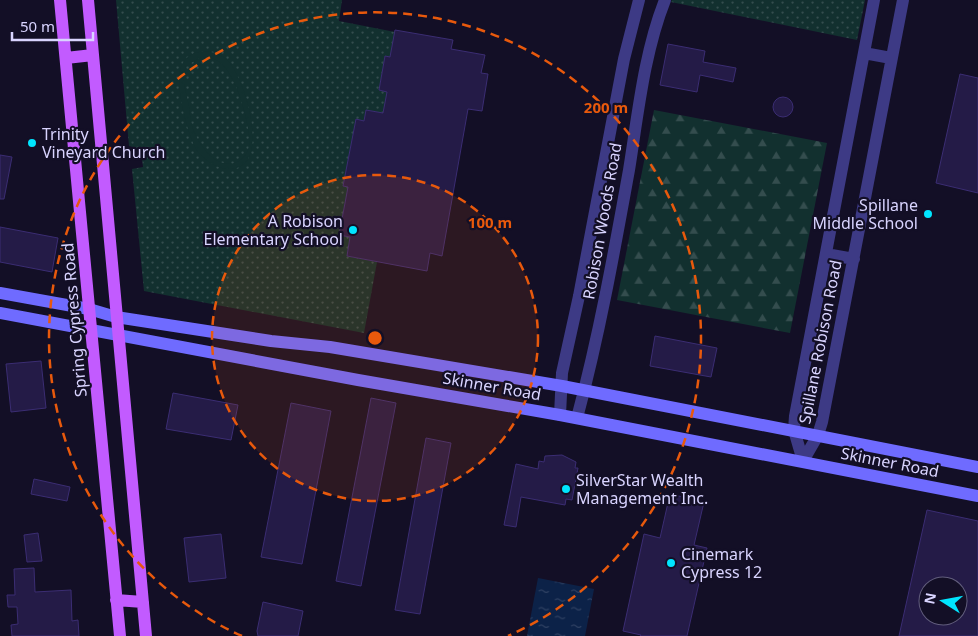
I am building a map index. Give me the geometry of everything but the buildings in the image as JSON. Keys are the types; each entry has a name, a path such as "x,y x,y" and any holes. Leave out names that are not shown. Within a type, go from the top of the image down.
{"main road":[{"name":"Spring Cypress Road","path":"60,0 120,636"},
{"path":"88,0 146,636"},
{"path":"66,58 93,55"},
{"path":"116,600 143,602"}],"street":[{"name":"Robison Woods Road","path":"560,415 562,373 580,293 624,59 639,0"},
{"name":"Robison Woods Road","path":"577,418 605,302 647,64 665,0"},
{"name":"Spillane Robison Road","path":"803,461 794,430 795,416 874,0"},
{"name":"Spillane Robison Road","path":"803,461 818,435 822,422 903,0"},
{"path":"864,53 891,58"},
{"path":"826,254 854,259"},
{"name":"Skinner Road","path":"0,293 116,317 262,340 330,347 562,386 978,467"},
{"name":"Skinner Road","path":"0,313 118,336 577,418 978,496"}],"green space":[{"path":"116,0 342,0 339,21 395,32 390,57 385,56 379,90 391,92 383,113 366,110 364,121 356,119 343,186 351,188 348,203 345,203 339,235 350,237 347,256 377,262 364,333 144,291 132,169 143,167 141,149 129,146"},
{"path":"672,0 865,0 857,40 671,2"},
{"path":"208,51 218,54 229,62 242,86 247,103 253,139 250,154 243,165 231,169 226,169 209,162 198,152 186,123 179,75 185,60 190,55","holes":["201,57 208,57 223,65 230,75 236,86 246,116 250,140 248,149 244,156 235,163 227,164 220,162 207,153 194,132 191,123 184,71 186,66"]},
{"path":"654,110 827,143 790,333 617,300"}],"water":[{"path":"538,578 594,589 585,636 527,636"}],"place":[{"name":"Trinity Vineyard Church","path":"32,143"},
{"name":"Spillane Middle School","path":"928,214"},
{"name":"A Robison Elementary School","path":"353,230"},
{"name":"SilverStar Wealth Management Inc.","path":"566,489"},
{"name":"Cinemark Cypress 12","path":"671,563"}]}
